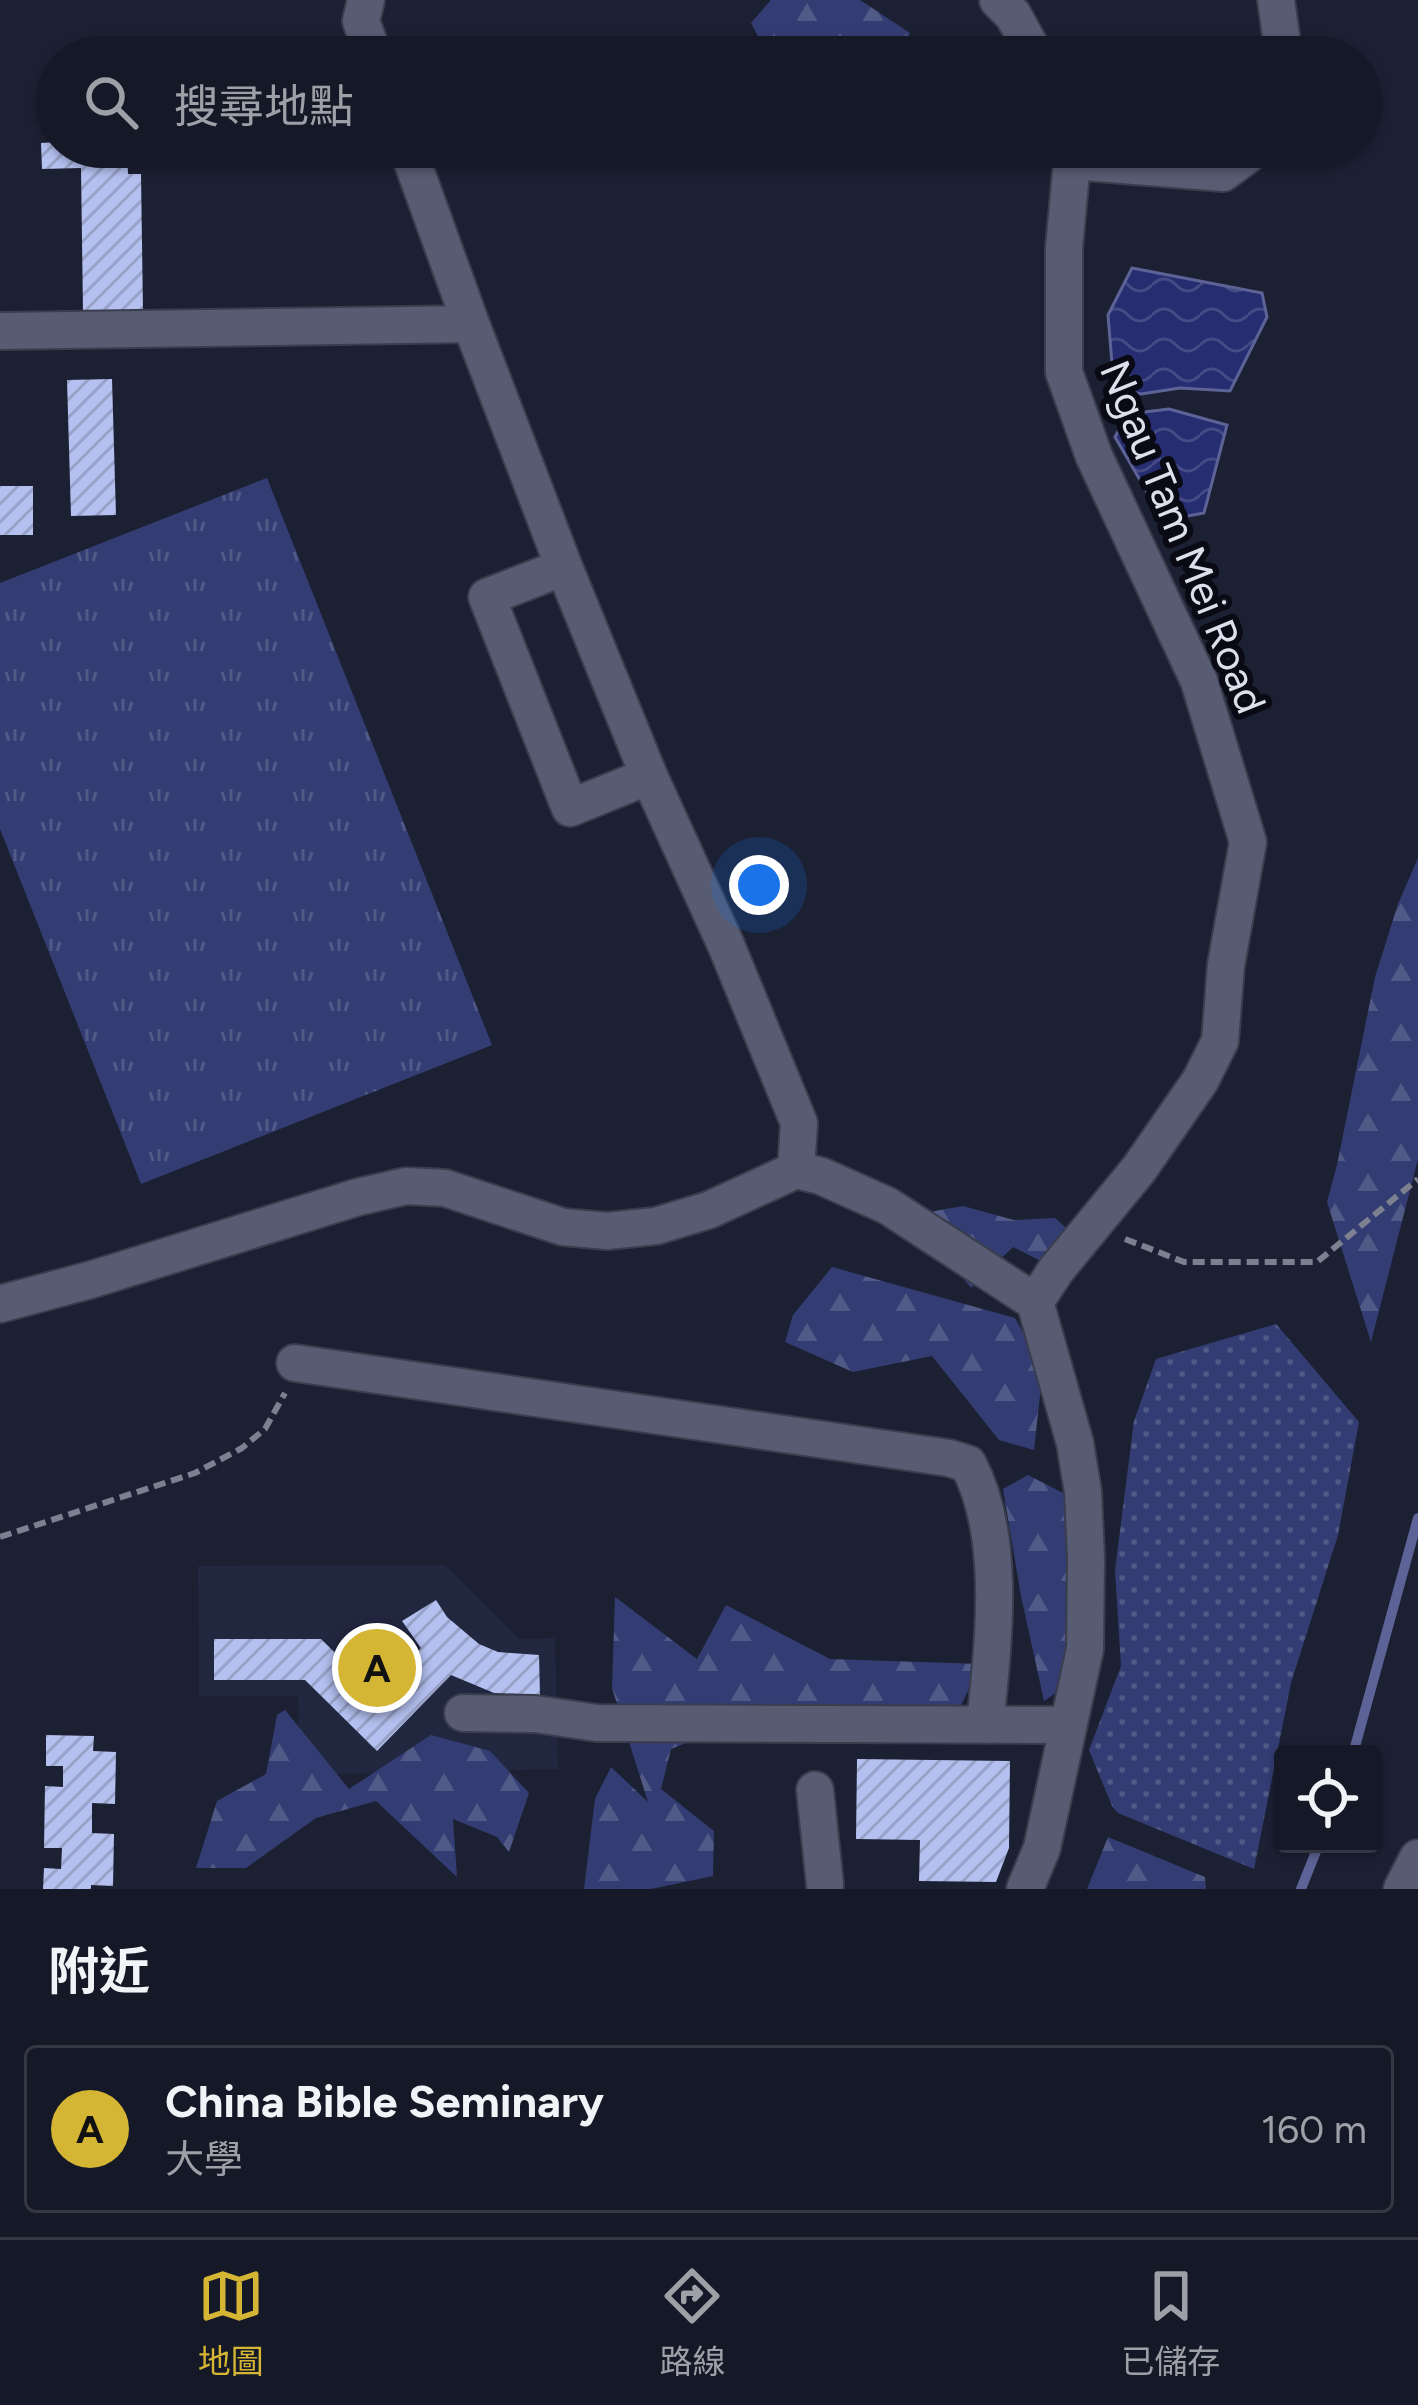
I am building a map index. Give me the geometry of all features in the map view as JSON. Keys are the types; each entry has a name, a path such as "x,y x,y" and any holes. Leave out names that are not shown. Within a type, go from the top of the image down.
{"street":[{"path":"366,36 361,21 367,0"},
{"path":"998,0 1024,36"},
{"path":"1276,0 1281,36"},
{"path":"415,168 564,567 799,1123 796,1170"},
{"name":"Ngau Tam Mei Road","path":"1035,1302 1139,1169 1220,1041 1226,965 1248,842 1199,681 1094,456 1064,372 1069,168"},
{"path":"1183,168 1223,173 1230,168"},
{"path":"0,331 472,323"},
{"path":"564,567 487,598 570,808 650,776"},
{"path":"0,1304 406,1186 445,1188 562,1227 607,1231 656,1226 709,1210 796,1170 888,1206 1035,1302 1076,1443 1086,1558 1085,1649 1042,1848 1025,1889"},
{"path":"298,1364 968,1464 978,1484 992,1550 994,1644 985,1724"},
{"path":"463,1713 535,1714 597,1724 1068,1725"},
{"path":"814,1790 825,1888"},
{"path":"1402,1889 1418,1858"}],"path":[{"path":"1094,1226 1184,1262 1317,1262 1418,1179"},
{"path":"0,1537 195,1473 242,1448 265,1429 298,1364"}],"shaded area":[{"path":"445,1565 520,1639 555,1638 558,1769 300,1775 298,1696 199,1696 198,1566"}],"green space":[{"path":"771,0 860,0 910,33 758,36 751,23"},
{"path":"267,478 492,1045 141,1184 0,829 0,583"},
{"path":"1418,858 1418,1159 1371,1342 1327,1202 1375,977"},
{"path":"963,1206 1014,1220 1055,1218 1095,1254 1074,1278 1013,1247 971,1288 912,1215"},
{"path":"832,1267 1015,1318 1043,1368 1034,1450 999,1440 932,1356 853,1372 785,1342 793,1315"},
{"path":"1276,1324 1359,1422 1338,1535 1291,1683 1279,1745 1274,1745 1274,1768 1254,1869 1118,1813 1089,1750 1121,1666 1115,1570 1134,1421 1156,1359"},
{"path":"1028,1475 1063,1493 1101,1614 1066,1686 1044,1701 1003,1489"},
{"path":"615,1597 697,1659 726,1605 830,1659 981,1664 944,1740 784,1704 671,1749 661,1789 714,1831 713,1876 651,1889 584,1889 595,1799 611,1767 648,1802 612,1688"},
{"path":"285,1710 349,1789 431,1735 490,1751 529,1793 509,1852 497,1837 453,1819 457,1877 376,1801 316,1818 246,1868 196,1868 217,1801 266,1774 277,1715"},
{"path":"1108,1837 1205,1877 1206,1889 1087,1889"}],"water":[{"path":"1132,268 1262,293 1267,317 1230,391 1180,388 1141,394 1114,388 1108,315"},
{"path":"1169,409 1227,425 1204,513 1177,518 1155,506 1115,437 1128,414"}],"building":[{"path":"81,168 128,168 128,174 141,174 143,312 83,312"},
{"path":"112,379 116,515 71,516 67,380"},
{"path":"0,486 33,486 33,535 0,535"},
{"path":"436,1600 447,1617 479,1644 498,1652 539,1655 540,1695 494,1693 451,1675 377,1751 305,1680 214,1680 214,1639 321,1639 376,1693 421,1648 402,1621"},
{"path":"46,1735 94,1736 93,1751 116,1752 115,1804 92,1803 92,1833 114,1834 113,1886 43,1889 44,1868 61,1869 62,1848 44,1848 45,1786 63,1787 63,1766 46,1766"},
{"path":"857,1759 1010,1761 1009,1848 996,1882 919,1881 920,1840 856,1839"}],"waterway":[{"path":"1355,1745 1418,1518"},
{"path":"1301,1889 1315,1853"}],"place":[{"name":"China Bible Seminary","path":"377,1668"}]}
